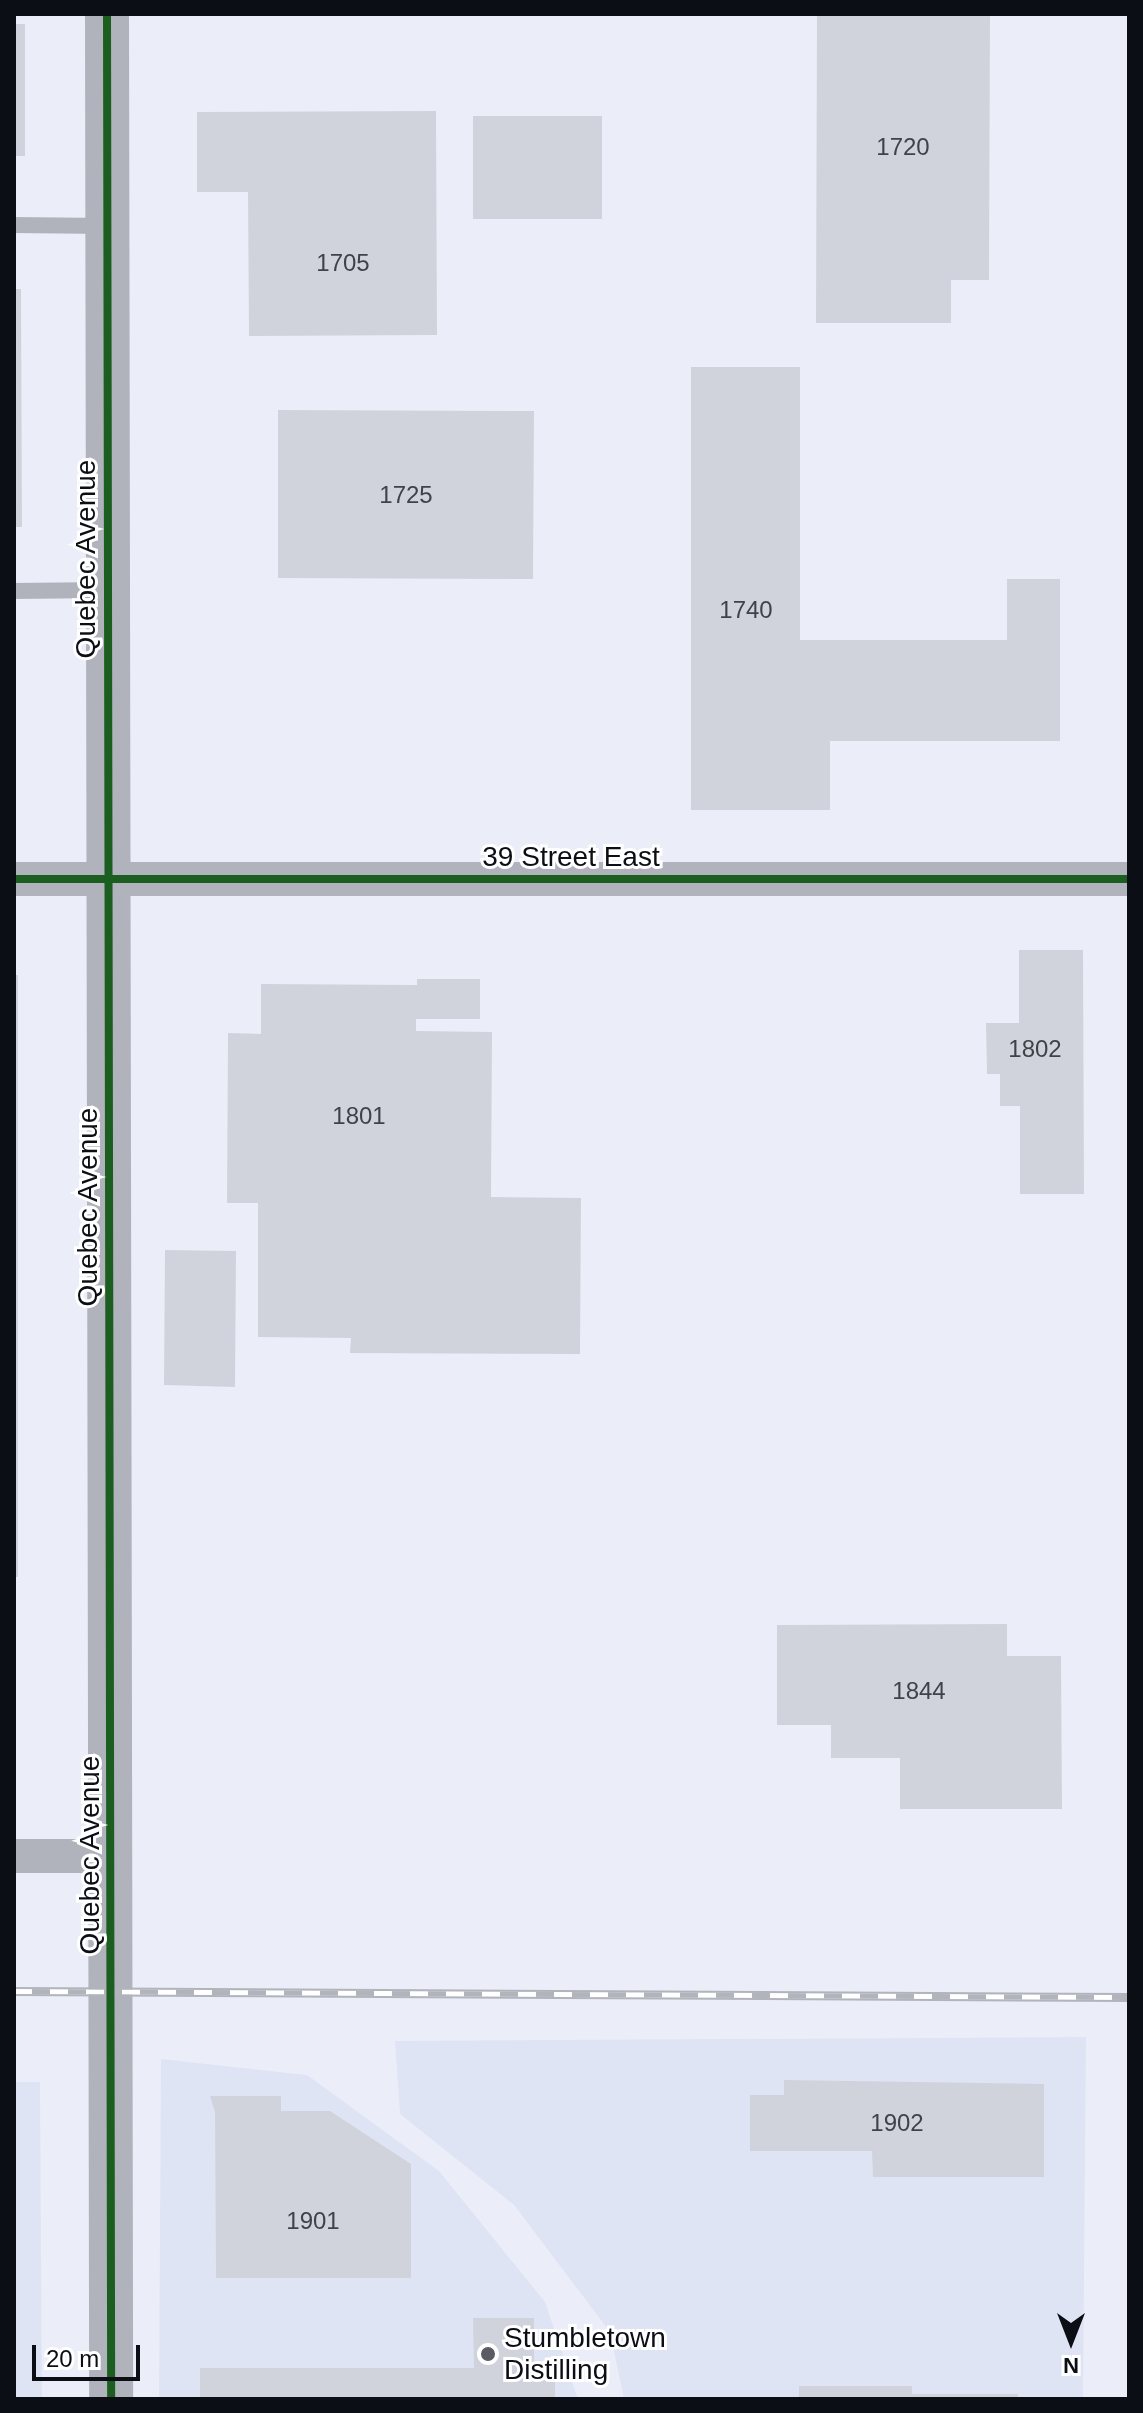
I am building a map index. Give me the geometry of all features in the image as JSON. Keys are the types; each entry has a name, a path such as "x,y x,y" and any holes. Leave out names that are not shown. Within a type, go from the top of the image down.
{"street":[{"name":"Quebec Avenue","path":"107,14 111,2399"},
{"name":"39 Street East","path":"14,879 1129,879"},
{"path":"14,1856 112,1856"}],"lane":[{"path":"14,225 107,226"},
{"path":"14,591 108,590"}],"shaded area":[{"path":"1086,2037 1083,2399 624,2399 610,2332 514,2205 400,2114 395,2041"},
{"path":"161,2059 307,2075 439,2171 545,2302 578,2399 159,2399"},
{"path":"14,2082 40,2082 42,2399 14,2399"}],"building":[{"path":"817,14 990,14 989,280 951,280 951,323 816,323"},
{"path":"14,24 25,24 25,156 14,156"},
{"path":"436,111 437,335 249,336 248,192 197,192 197,112"},
{"path":"473,116 602,116 602,219 473,219"},
{"path":"14,289 21,289 22,527 14,527"},
{"path":"691,367 800,367 800,640 1007,640 1007,579 1060,579 1060,741 830,741 830,810 691,810"},
{"path":"278,410 534,411 533,579 278,578"},
{"path":"1019,950 1083,950 1084,1194 1020,1194 1020,1106 1000,1106 1000,1074 987,1074 986,1023 1019,1023"},
{"path":"14,975 18,975 18,1577 14,1577"},
{"path":"417,979 480,979 480,1019 416,1019 416,1031 492,1032 491,1197 581,1198 580,1354 350,1353 351,1338 258,1337 258,1203 227,1203 228,1033 261,1034 261,984 417,985"},
{"path":"165,1250 236,1251 235,1387 164,1385"},
{"path":"1007,1624 1007,1656 1061,1656 1062,1809 900,1809 900,1758 831,1758 831,1725 777,1725 777,1625"},
{"path":"784,2080 1044,2084 1044,2177 873,2177 872,2151 750,2151 750,2095 784,2095"},
{"path":"210,2096 281,2096 281,2111 330,2111 411,2164 411,2278 216,2278 215,2112"},
{"path":"473,2318 534,2318 534,2368 555,2368 555,2399 200,2399 200,2368 474,2368"},
{"path":"799,2386 912,2386 912,2394 1018,2394 1018,2399 799,2399"}],"railway":[{"path":"14,1991 1129,1997"}],"cycle path":[{"path":"107,14 111,2399"},
{"path":"14,879 1129,879"}],"place":[{"name":"Stumbletown Distilling","path":"488,2354"}]}
